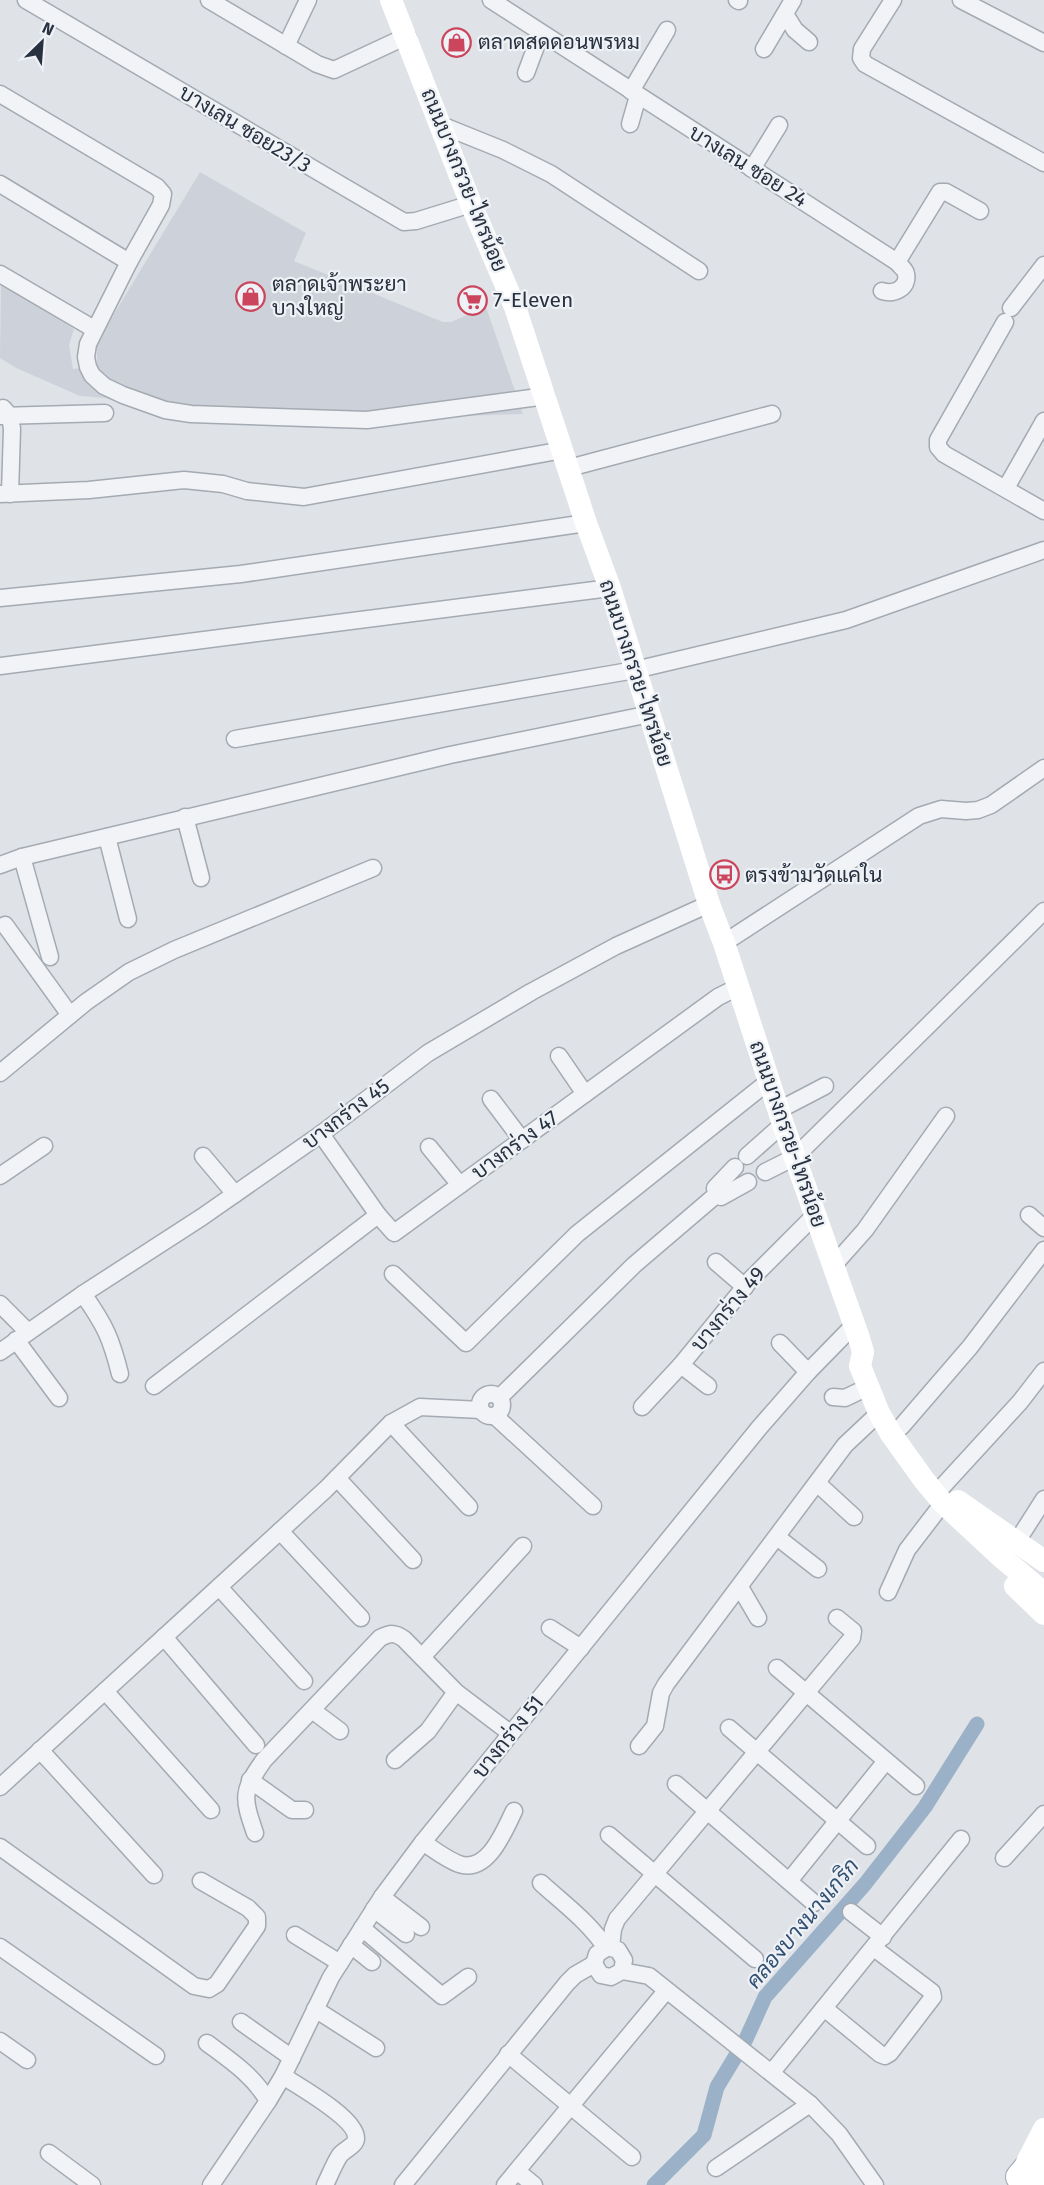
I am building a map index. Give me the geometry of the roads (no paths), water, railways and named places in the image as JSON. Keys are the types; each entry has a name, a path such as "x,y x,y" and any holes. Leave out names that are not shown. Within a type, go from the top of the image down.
{"main road":[{"name":"ถนนบางกรวย-ไทรน้อย","path":"391,0 471,204 515,307 546,396 586,524 610,588 709,904 863,1352 861,1366 868,1387 891,1434 924,1480 1030,1567 1044,1584"},
{"name":"ถนนบางกรวย-ไทรน้อย","path":"863,1352 873,1361 901,1427 948,1500"},
{"path":"948,1500 967,1506 1016,1542 1030,1567"},
{"path":"948,1500 963,1530 990,1563 1044,1614"},
{"name":"ถนนบางกรวย-ไทรน้อย","path":"1030,1567 1044,1593"},
{"path":"1023,2182 1044,2129"},
{"path":"1023,2182 1044,2147"},
{"path":"1023,2182 1044,2173"}],"street":[{"name":"บางเลน ซอย23/3","path":"26,0 404,222 416,221 471,204"},
{"path":"209,0 317,64 334,70 407,36"},
{"path":"286,46 308,0"},
{"name":"บางเลน ซอย 24","path":"491,0 897,262"},
{"path":"893,0 862,49 861,58 865,64 1044,163"},
{"path":"961,0 1044,43"},
{"path":"789,7 795,30 809,42"},
{"path":"764,48 789,7"},
{"path":"630,124 634,94 667,30"},
{"path":"526,72 541,33"},
{"path":"0,94 161,190 163,194 161,205 129,262 88,344 86,357 92,375 105,386 165,410 191,414 367,420 546,396"},
{"path":"441,125 503,150 551,174 699,271"},
{"path":"752,169 779,125"},
{"path":"0,184 129,262"},
{"path":"882,291 890,294 897,292 903,285 907,277 906,271 897,262 940,192 946,192 980,211"},
{"path":"1044,265 1008,315 938,440 938,447 944,454 1044,511"},
{"path":"0,274 94,329"},
{"path":"105,412 4,412 5,494 89,490 201,480 246,491 304,497 566,459 772,414"},
{"path":"1006,488 1044,421"},
{"path":"0,598 241,574 586,524"},
{"path":"235,739 635,670 846,620 1044,550"},
{"path":"0,666 610,588"},
{"path":"0,865 22,856 450,755 650,714"},
{"path":"724,943 919,816 941,808 978,810 991,805 1044,768"},
{"path":"185,817 201,878"},
{"path":"107,837 128,919"},
{"path":"22,856 50,957"},
{"path":"0,1073 70,1015 129,972 174,950 373,868"},
{"name":"บางกร่าง 45","path":"0,1352 82,1294 235,1194 321,1134 428,1053 478,1022 616,946 709,904"},
{"path":"765,1172 795,1157 1044,911"},
{"path":"5,925 70,1015"},
{"name":"บางกร่าง 47","path":"321,1134 378,1215 394,1233 718,997 738,987"},
{"path":"559,1056 585,1094"},
{"path":"393,1274 466,1343 577,1234 769,1081"},
{"path":"716,1195 715,1188 781,1117 825,1086"},
{"path":"491,1099 522,1140"},
{"path":"833,1266 865,1230 946,1116"},
{"path":"0,1176 44,1146"},
{"path":"429,1148 460,1185"},
{"path":"203,1156 235,1194"},
{"path":"716,1195 722,1197 747,1182"},
{"path":"593,1506 479,1404 485,1395 490,1393 500,1397 634,1265 716,1195"},
{"name":"บางกร่าง 49","path":"642,1407 681,1365 745,1287 816,1214"},
{"path":"154,1386 378,1215"},
{"path":"1029,1215 1044,1228"},
{"path":"901,1427 970,1347 1044,1250"},
{"path":"717,1262 745,1287"},
{"path":"82,1294 106,1329 120,1374"},
{"path":"0,1304 59,1398"},
{"name":"บางกร่าง 51","path":"211,2185 283,2076 315,2009 351,1945 378,1903 423,1842 510,1733 682,1526 759,1428 808,1372 854,1325"},
{"path":"780,1343 808,1372"},
{"path":"681,1365 708,1386"},
{"path":"888,1593 908,1550 1044,1371"},
{"path":"833,1397 845,1398 868,1387"},
{"path":"0,1787 337,1478 391,1423 420,1407 488,1413"},
{"path":"639,1746 654,1726 661,1694 666,1684 854,1435 879,1413"},
{"path":"391,1423 469,1507"},
{"path":"337,1478 413,1560"},
{"path":"817,1483 854,1517"},
{"path":"1016,1542 1044,1499"},
{"path":"280,1531 361,1618"},
{"path":"777,1537 818,1569"},
{"path":"422,1657 523,1546"},
{"path":"219,1587 304,1681"},
{"path":"740,1587 758,1618"},
{"path":"403,2185 567,1983 575,1975 594,1964 597,1954 608,1948 617,1919 808,1694 854,1635 853,1630 837,1618"},
{"path":"550,1628 580,1648"},
{"path":"255,1833 245,1798 250,1780 264,1760 380,1638 389,1633 396,1634 456,1692 510,1733"},
{"path":"164,1637 256,1746"},
{"path":"777,1668 916,1786"},
{"path":"105,1691 211,1810"},
{"path":"395,1760 428,1731 456,1692"},
{"path":"312,1710 340,1731"},
{"path":"729,1728 867,1846"},
{"path":"40,1750 154,1875"},
{"path":"789,1881 886,1761"},
{"path":"250,1780 292,1810 305,1810"},
{"path":"676,1785 814,1903"},
{"path":"423,1842 460,1865 475,1865 496,1846 514,1811"},
{"path":"1004,1858 1041,1818"},
{"path":"609,1835 755,1959"},
{"path":"771,2072 961,1839"},
{"path":"0,1847 195,1986 209,1989 217,1984 257,1926 257,1917 248,1908 201,1881"},
{"path":"541,1883 595,1932 608,1948 618,1950 625,1963 622,1971 616,1976 606,1977 599,1973 594,1964"},
{"path":"378,1903 414,1930"},
{"path":"824,2008 885,2056 890,2053 933,1997 932,1992 878,1943 851,1912"},
{"path":"362,1928 442,1996 468,1977"},
{"path":"295,1935 340,1963"},
{"path":"351,1945 372,1962"},
{"path":"0,1947 156,2055"},
{"path":"622,1971 649,1976 810,2104 839,2134 875,2185"},
{"path":"505,2185 666,1991"},
{"path":"315,2009 376,2048"},
{"path":"241,2022 292,2058"},
{"path":"0,2041 27,2060"},
{"path":"207,2043 262,2088 268,2101"},
{"path":"508,2054 632,2157"},
{"path":"283,2076 336,2112 354,2129 356,2139 353,2145 340,2155 325,2185"},
{"path":"716,2168 810,2104"},
{"path":"49,2153 92,2185"},
{"path":"517,2171 534,2185"}],"waterway":[{"name":"คลองบางนางเกริก","path":"654,2185 704,2135 717,2087 746,2039 765,1997 865,1884 925,1807 977,1724"}],"place":[{"name":"ตลาดสดดอนพรหม","path":"457,42"},
{"name":"ตลาดเจ้าพระยา บางใหญ่","path":"251,296"},
{"name":"7-Eleven","path":"472,300"},
{"name":"ตรงข้ามวัดแคใน","path":"724,875"}]}
